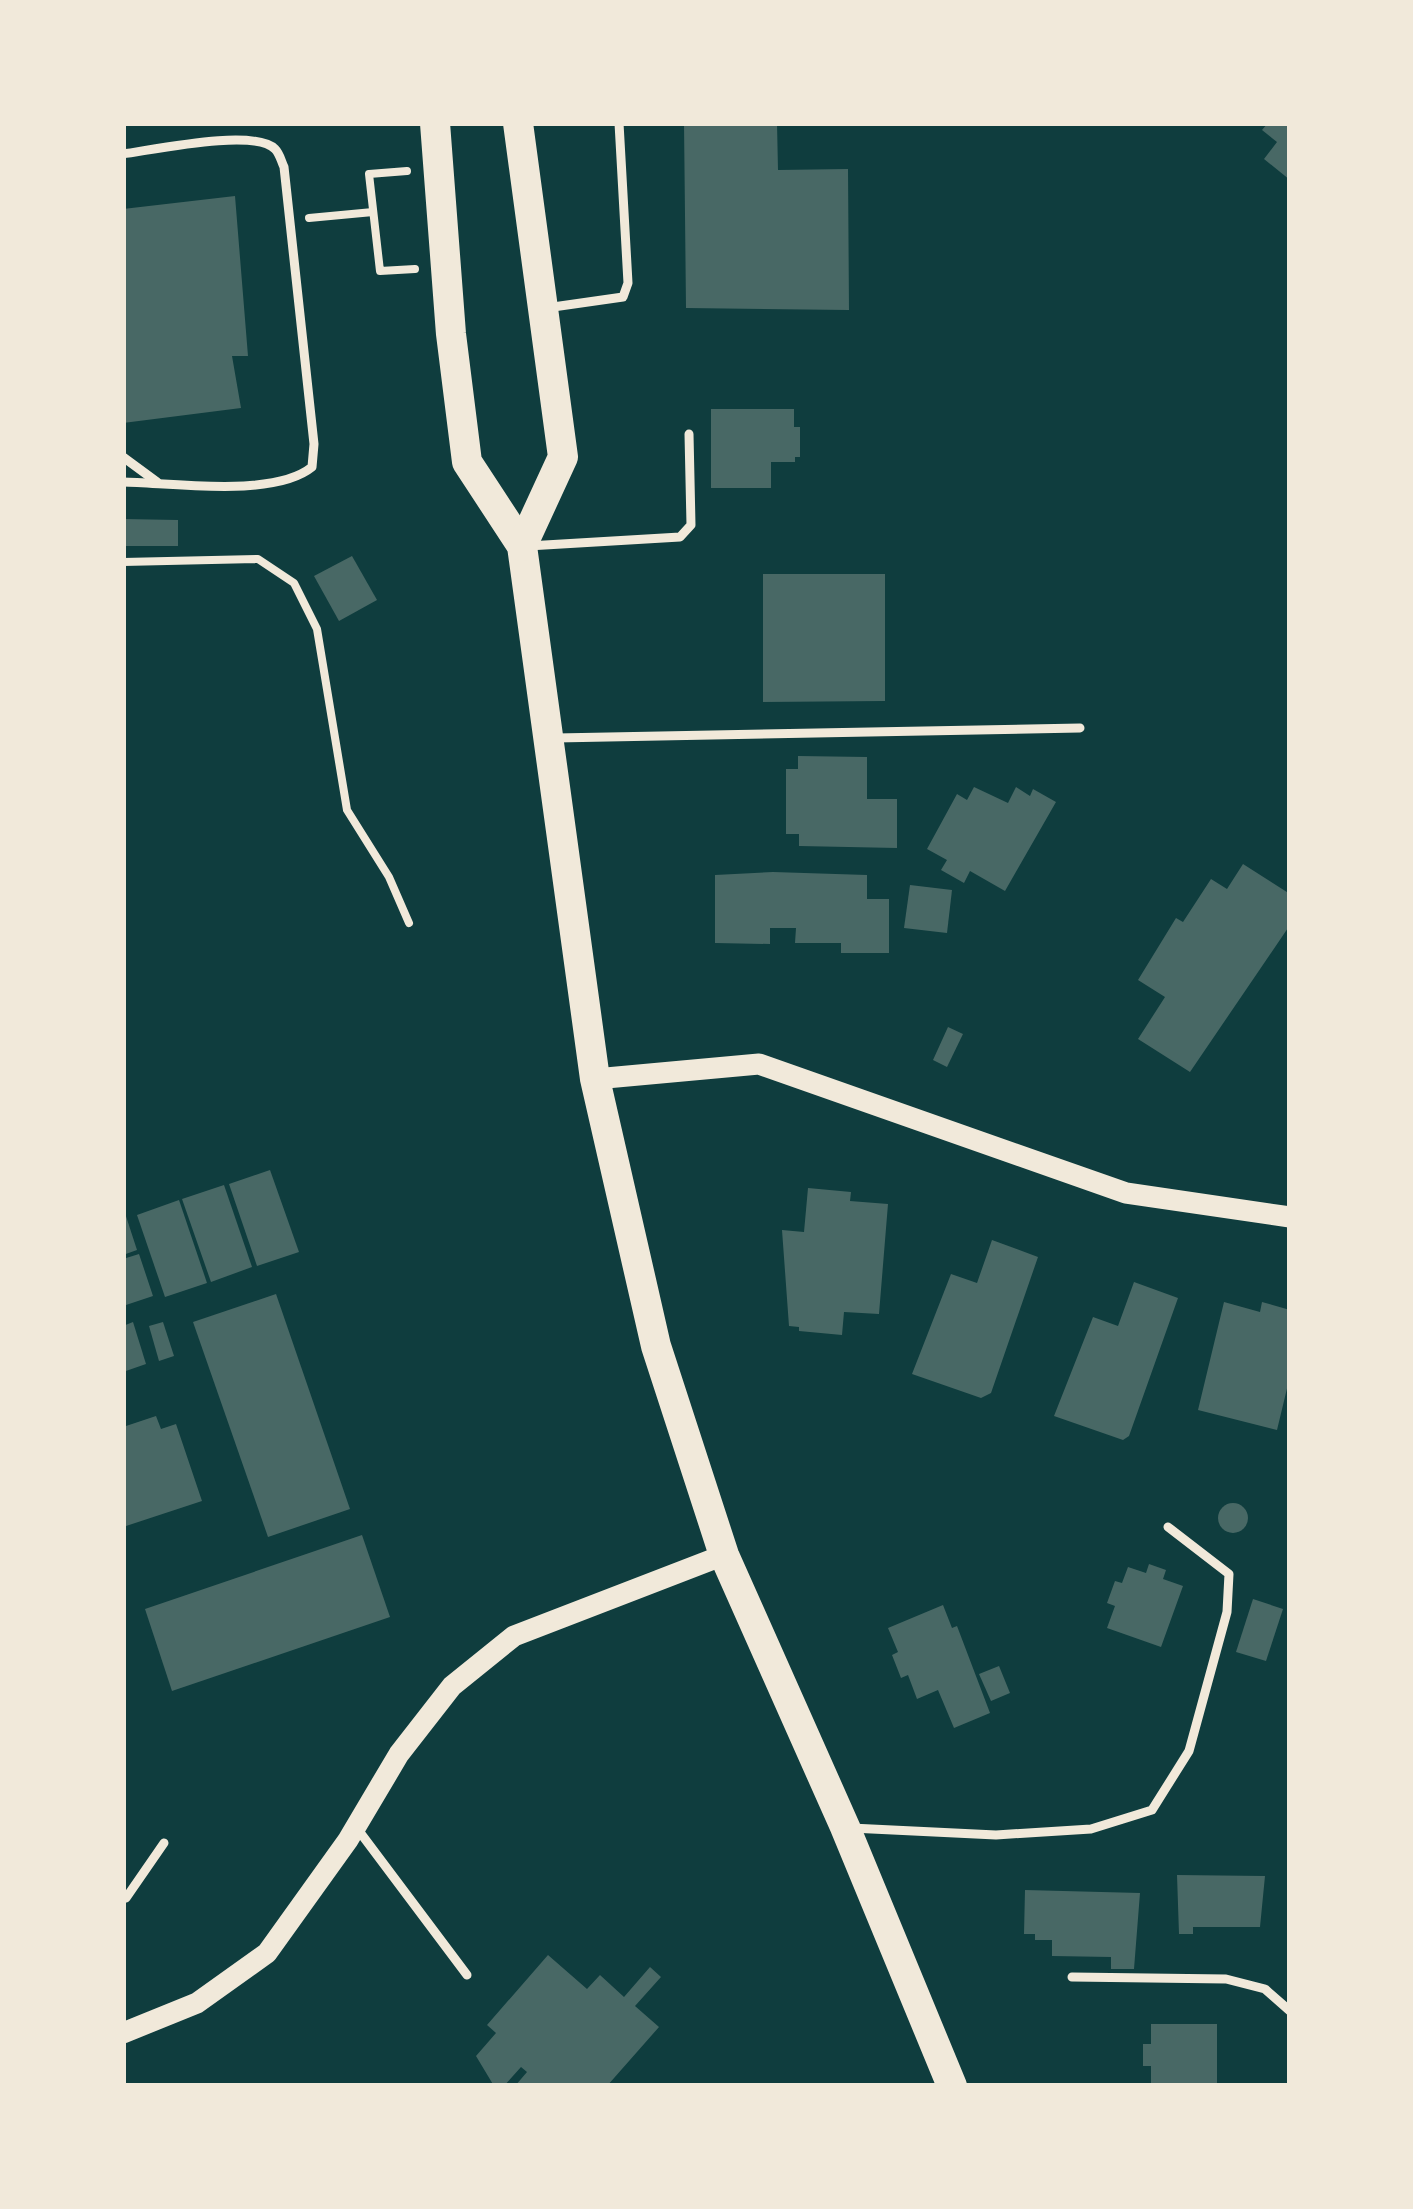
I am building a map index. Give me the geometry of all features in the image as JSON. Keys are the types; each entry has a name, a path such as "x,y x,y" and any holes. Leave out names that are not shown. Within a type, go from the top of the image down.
{"main road":[{"path":"435,123 466,462 522,546 595,1079 656,1346 724,1555 845,1827 952,2086"},
{"path":"520,123 563,457 522,546"}],"street":[{"path":"595,1079 759,1064 1126,1193 1290,1217"},
{"path":"123,2033 197,2003 267,1953 356,1827 399,1754 452,1686 514,1636 724,1555"}],"lane":[{"path":"542,309 623,297 628,283 620,123"},
{"path":"123,154 241,139 275,149 284,167 314,444 312,467 300,477 274,484 123,482"},
{"path":"522,546 680,537 691,525 688,434"},
{"path":"123,457 157,482"},
{"path":"550,738 1080,728"},
{"path":"845,1827 996,1835 1091,1828 1152,1810 1189,1751 1228,1612 1228,1574 1168,1527"},
{"path":"356,1827 466,1975"},
{"path":"126,1898 164,1843"},
{"path":"1072,1977 1226,1979 1265,1989 1290,2011"}],"path":[{"path":"369,174 380,271 446,267"},
{"path":"290,220 373,212"},
{"path":"123,562 258,559 294,583 316,629 347,810 389,877 409,923"}],"building":[{"path":"684,123 777,123 778,170 848,169 849,310 686,308"},
{"path":"1268,123 1290,123 1290,180 1264,159 1277,142 1262,130"},
{"path":"235,196 248,356 232,356 241,408 123,423 123,209"},
{"path":"711,409 794,409 794,427 800,427 800,457 795,462 771,462 771,488 711,488"},
{"path":"123,519 178,520 178,546 123,546"},
{"path":"352,556 377,600 339,621 314,576"},
{"path":"763,574 885,574 885,701 763,702"},
{"path":"798,756 867,757 867,799 897,799 897,848 799,846 799,834 786,834 786,769 798,769"},
{"path":"974,787 1008,803 1016,787 1030,796 1033,789 1056,802 1005,891 970,871 964,883 941,870 947,860 927,849 957,794 967,800"},
{"path":"1243,864 1290,894 1290,925 1190,1072 1138,1039 1165,997 1138,980 1176,918 1183,922 1211,879 1227,889"},
{"path":"715,875 867,875 867,899 889,899 889,953 841,953 841,943 795,943 796,928 770,928 770,944 715,943"},
{"path":"910,885 952,890 947,933 904,928"},
{"path":"948,1027 963,1034 947,1067 933,1060"},
{"path":"270,1170 299,1252 257,1266 229,1184"},
{"path":"224,1185 252,1267 211,1282 182,1199"},
{"path":"808,1188 851,1192 850,1201 888,1204 879,1314 844,1312 842,1335 789,1326 782,1230 804,1232"},
{"path":"179,1200 207,1283 165,1297 137,1215"},
{"path":"123,1207 137,1250 123,1255"},
{"path":"992,1240 1038,1257 991,1393 981,1398 912,1374 951,1274 977,1283"},
{"path":"139,1254 153,1296 123,1306 123,1259"},
{"path":"1134,1282 1178,1298 1129,1436 1123,1440 1054,1416 1093,1317 1118,1326"},
{"path":"276,1294 350,1509 268,1537 193,1322"},
{"path":"1224,1302 1260,1312 1262,1302 1290,1310 1290,1376 1277,1430 1198,1410"},
{"path":"133,1322 146,1364 123,1372 123,1326"},
{"path":"163,1322 174,1356 159,1361 149,1326"},
{"path":"156,1416 161,1429 176,1424 202,1501 123,1527 123,1427"},
{"path":"1233,1503 1248,1518 1233,1533 1218,1518"},
{"path":"362,1535 390,1617 172,1691 145,1609"},
{"path":"1149,1564 1166,1570 1163,1579 1183,1586 1161,1647 1107,1628 1115,1606 1107,1603 1115,1581 1122,1583 1128,1567 1146,1573"},
{"path":"1253,1599 1283,1609 1266,1661 1236,1652"},
{"path":"943,1605 952,1628 957,1626 990,1713 954,1728 938,1690 917,1699 908,1675 901,1678 892,1655 898,1652 888,1628"},
{"path":"999,1666 1010,1693 991,1701 979,1674"},
{"path":"1177,1875 1265,1876 1260,1927 1193,1927 1193,1934 1179,1934"},
{"path":"1025,1890 1140,1893 1134,1969 1111,1969 1111,1957 1052,1956 1052,1940 1024,1934"},
{"path":"548,1955 587,1989 600,1975 624,1997 650,1967 661,1977 635,2006 659,2027 607,2086 515,2086 527,2072 521,2067 504,2086 494,2086 476,2056 496,2033 487,2025"},
{"path":"1151,2024 1217,2024 1217,2086 1151,2086 1151,2066 1143,2066 1143,2044 1151,2044"}]}
